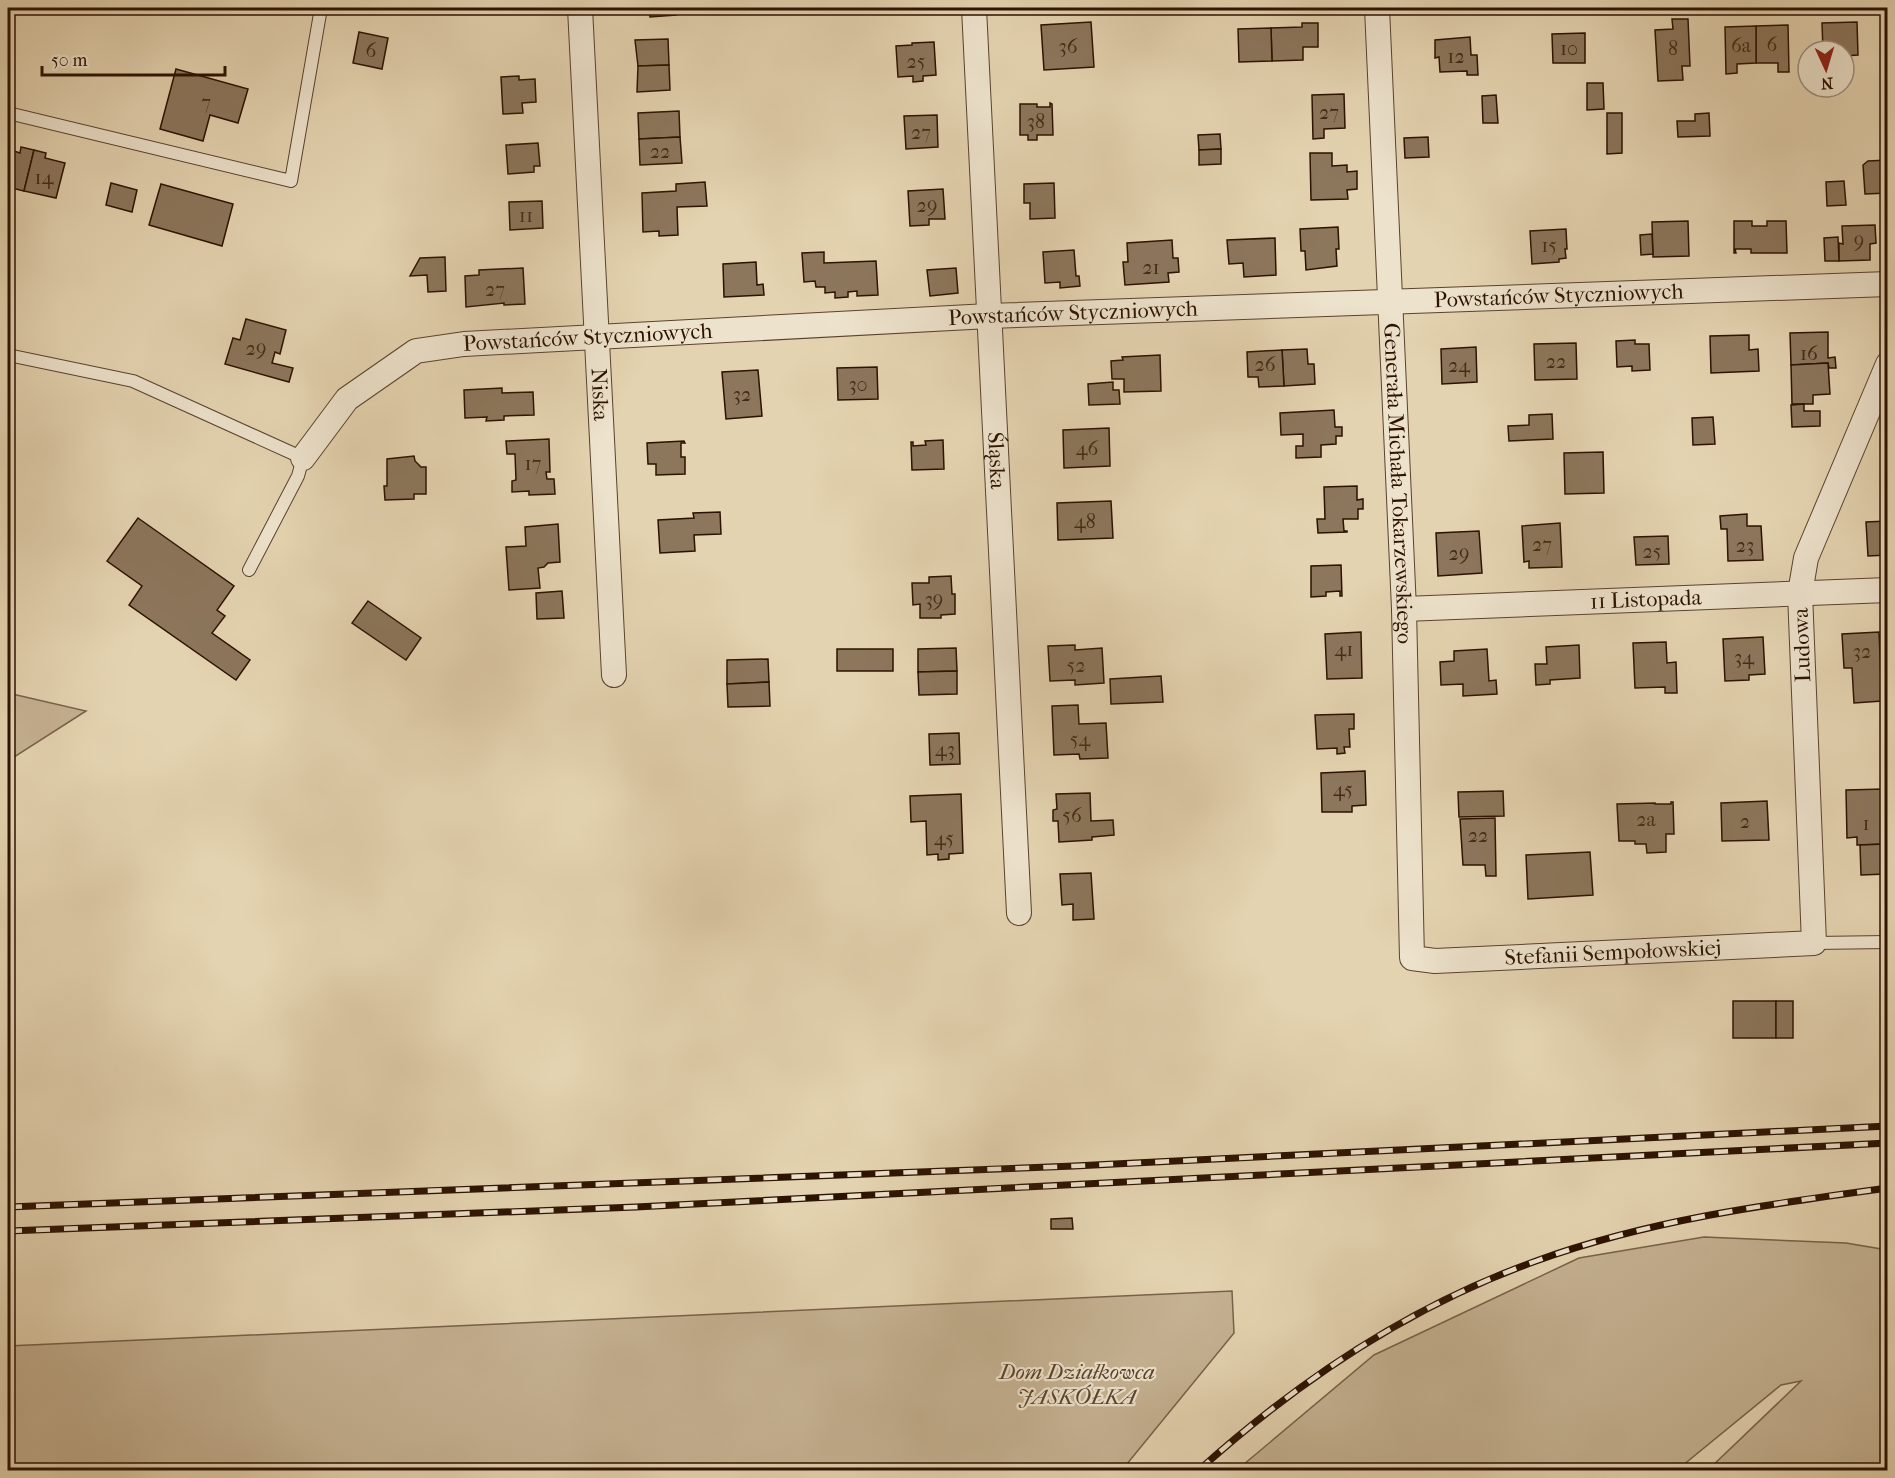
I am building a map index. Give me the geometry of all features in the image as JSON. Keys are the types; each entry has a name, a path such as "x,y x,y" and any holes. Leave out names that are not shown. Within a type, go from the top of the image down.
{"street":[{"name":"Niska","path":"580,8 614,675"},
{"name":"Śląska","path":"974,8 1019,913"},
{"name":"Generała Michała Tokarzewskiego","path":"1377,8 1404,609 1412,958"},
{"name":"Powstańców Styczniowych","path":"303,458 347,399 416,351 464,344 989,316 1887,284"},
{"name":"Ludowa","path":"1814,943 1800,593 1806,558 1887,364"},
{"name":"11 Listopada","path":"1404,609 1887,590"},
{"name":"Stefanii Sempołowskiej","path":"1412,958 1436,961 1814,943"}],"lane":[{"path":"8,113 291,181 321,8"},
{"path":"8,355 134,381 303,458 298,476 249,570"},
{"path":"1814,943 1887,942"}],"green space":[{"path":"8,693 86,711 8,761"},
{"path":"1704,1237 1846,1243 1887,1250 1887,1470 1708,1470 1801,1381 1781,1385 1677,1470 1237,1470 1374,1355 1579,1258"},
{"name":"Dom Działkowca JASKÓŁKA","path":"1232,1291 1234,1333 1122,1470 8,1470 8,1346"}],"building":[{"path":"633,8 676,8 676,15 650,17 650,11 633,12"},
{"path":"1672,19 1688,19 1690,66 1682,66 1683,80 1658,81 1655,30 1673,29"},
{"path":"1091,22 1094,67 1044,70 1041,25"},
{"path":"1857,22 1858,55 1856,55 1856,39 1823,39 1822,23"},
{"path":"1302,23 1318,23 1318,47 1303,47 1303,60 1272,61 1271,28 1302,27"},
{"path":"1788,25 1789,72 1778,72 1778,63 1756,63 1756,26"},
{"path":"1756,26 1756,63 1737,64 1737,73 1726,74 1725,27"},
{"path":"1271,28 1272,61 1239,62 1238,29"},
{"path":"359,32 388,38 382,69 353,63"},
{"path":"1585,33 1585,63 1553,63 1552,34"},
{"path":"1470,37 1471,55 1477,55 1478,75 1467,75 1467,71 1440,72 1439,57 1435,58 1435,40"},
{"path":"668,39 669,65 638,66 635,40"},
{"path":"934,42 936,75 923,76 923,81 913,82 913,76 898,77 896,46"},
{"path":"669,65 670,90 637,92 638,66"},
{"path":"176,69 248,89 238,123 210,115 203,141 160,129"},
{"path":"519,76 519,80 535,79 536,102 522,103 523,113 503,114 501,77"},
{"path":"1587,83 1603,83 1604,109 1587,110"},
{"path":"1344,94 1345,128 1324,129 1324,138 1313,139 1312,95"},
{"path":"1496,95 1498,123 1483,123 1482,96"},
{"path":"1050,103 1052,104 1053,135 1037,135 1037,140 1028,140 1028,135 1020,135 1020,104 1050,107"},
{"path":"679,111 680,137 639,139 638,113"},
{"path":"1607,113 1622,113 1622,153 1607,154"},
{"path":"1709,113 1710,136 1678,137 1677,121 1695,121 1695,114"},
{"path":"937,115 938,147 906,149 904,116"},
{"path":"1220,134 1221,149 1199,150 1198,135"},
{"path":"680,137 682,163 640,165 639,139"},
{"path":"1428,137 1429,157 1405,158 1404,138"},
{"path":"538,143 540,166 534,166 534,172 508,174 506,145"},
{"path":"21,147 34,150 24,191 8,187 8,149 20,153"},
{"path":"1221,149 1221,164 1199,165 1199,150"},
{"path":"34,150 46,153 45,158 65,163 56,198 24,191"},
{"path":"1310,153 1332,153 1332,166 1347,165 1347,172 1357,171 1357,189 1347,190 1348,199 1311,200"},
{"path":"1888,160 1888,193 1865,194 1863,165 1868,161"},
{"path":"1844,181 1846,205 1827,206 1826,182"},
{"path":"705,182 707,206 677,207 678,235 659,236 659,231 643,232 642,193 676,191 676,184"},
{"path":"111,183 137,190 132,212 106,205"},
{"path":"1054,183 1055,218 1030,219 1030,203 1024,203 1024,184"},
{"path":"161,184 233,204 222,246 149,225"},
{"path":"943,189 945,219 929,219 929,225 910,226 908,191"},
{"path":"542,201 543,228 510,230 509,202"},
{"path":"1688,221 1689,256 1653,257 1652,222"},
{"path":"1734,221 1752,221 1752,226 1767,226 1767,221 1786,221 1787,253 1751,253 1751,249 1735,249 1736,253 1734,253"},
{"path":"1875,225 1876,243 1870,244 1870,260 1839,261 1839,243 1843,244 1842,226"},
{"path":"1338,227 1337,266 1306,270 1305,251 1301,251 1300,229"},
{"path":"1566,229 1566,258 1559,259 1559,262 1532,264 1530,231"},
{"path":"1652,234 1653,254 1641,255 1640,235"},
{"path":"1838,237 1839,261 1825,261 1824,238"},
{"path":"1275,238 1276,275 1244,277 1243,263 1229,264 1227,240"},
{"path":"1172,240 1173,258 1178,258 1179,272 1168,273 1169,282 1125,285 1123,262 1128,262 1127,243"},
{"path":"1074,250 1076,276 1079,276 1080,286 1060,288 1060,282 1045,283 1043,252"},
{"path":"824,252 824,263 876,261 878,295 857,296 857,291 848,292 848,297 835,298 835,292 825,293 825,287 816,287 815,281 804,282 802,253"},
{"path":"445,257 446,291 428,292 427,275 410,276 420,258"},
{"path":"756,262 757,285 763,284 764,295 724,297 723,264"},
{"path":"523,268 525,304 504,305 504,303 466,307 465,276 479,275 479,270"},
{"path":"956,268 958,293 930,296 927,270"},
{"path":"246,319 286,330 280,354 275,352 272,363 293,368 289,382 225,364 233,338 240,340"},
{"path":"1828,332 1828,358 1835,357 1836,368 1829,368 1828,363 1791,365 1790,333"},
{"path":"1749,335 1749,350 1758,349 1759,371 1711,373 1710,336"},
{"path":"1635,340 1635,344 1649,344 1650,370 1632,371 1632,366 1617,367 1616,341"},
{"path":"1576,343 1577,379 1535,380 1534,344"},
{"path":"1476,347 1477,382 1442,384 1441,349"},
{"path":"1307,349 1308,364 1314,364 1315,384 1284,386 1282,350"},
{"path":"1282,350 1284,386 1259,387 1258,377 1248,377 1247,352"},
{"path":"1160,355 1161,391 1124,392 1124,379 1112,379 1111,361 1123,360 1122,357"},
{"path":"1828,363 1830,394 1813,395 1813,404 1792,404 1791,365"},
{"path":"877,367 878,399 838,400 837,368"},
{"path":"758,370 762,416 726,419 722,372"},
{"path":"1113,382 1113,390 1119,390 1120,404 1089,405 1088,384"},
{"path":"502,388 502,393 533,392 534,415 504,416 504,420 486,421 487,417 465,418 464,390"},
{"path":"1804,404 1804,411 1820,411 1820,426 1792,427 1791,405"},
{"path":"1334,410 1335,427 1342,427 1342,436 1336,436 1336,444 1321,445 1321,457 1296,458 1296,446 1303,446 1303,434 1281,435 1280,413"},
{"path":"1552,414 1553,439 1509,441 1508,426 1529,425 1529,415"},
{"path":"1713,417 1715,444 1693,445 1692,418"},
{"path":"1109,428 1110,466 1064,468 1063,430"},
{"path":"549,439 550,472 546,472 547,479 554,479 555,494 529,495 529,491 512,492 512,481 516,480 515,454 507,454 506,441"},
{"path":"943,440 944,469 912,470 911,442 913,446 926,445 925,441"},
{"path":"684,441 685,443 681,443 681,457 685,457 685,474 656,475 656,464 648,464 647,443"},
{"path":"1885,446 1888,446 1888,485 1884,485"},
{"path":"1603,452 1604,493 1565,494 1564,453"},
{"path":"414,456 415,461 421,467 426,467 426,494 414,494 414,499 385,500 387,459"},
{"path":"1357,486 1357,500 1363,499 1363,509 1358,509 1358,519 1343,519 1344,531 1347,532 1318,533 1317,519 1325,519 1324,487"},
{"path":"1111,501 1113,538 1058,540 1057,503"},
{"path":"720,512 721,534 694,535 695,551 660,553 658,520 694,518 693,513"},
{"path":"1747,514 1747,526 1761,526 1763,560 1728,561 1727,529 1721,529 1720,516"},
{"path":"138,518 234,586 217,610 225,616 212,633 250,660 236,680 129,605 142,586 107,561"},
{"path":"1888,521 1888,555 1868,556 1866,522"},
{"path":"1560,523 1562,567 1529,568 1529,561 1524,562 1522,526"},
{"path":"558,524 560,562 548,563 538,568 540,588 509,590 506,547 526,546 525,527"},
{"path":"1479,531 1482,573 1438,576 1436,533"},
{"path":"1668,536 1669,564 1636,565 1634,537"},
{"path":"1341,565 1342,596 1340,596 1340,591 1326,592 1326,596 1311,597 1311,566"},
{"path":"951,576 952,594 955,594 955,614 941,615 941,618 920,618 920,604 913,605 912,583 929,583 929,577"},
{"path":"562,591 564,618 537,619 536,593"},
{"path":"368,601 421,638 406,660 352,623"},
{"path":"1361,632 1362,678 1327,679 1325,634"},
{"path":"1879,632 1882,701 1854,703 1852,668 1844,668 1842,634"},
{"path":"1763,637 1765,674 1749,675 1749,680 1725,681 1723,639"},
{"path":"1666,642 1667,663 1676,662 1677,693 1665,693 1665,687 1635,688 1633,643"},
{"path":"1075,645 1075,650 1102,648 1104,683 1075,685 1075,680 1050,681 1048,646"},
{"path":"1579,645 1580,678 1550,680 1550,684 1536,685 1535,664 1547,664 1546,647"},
{"path":"956,648 957,671 918,672 918,649"},
{"path":"837,649 893,649 893,671 837,671"},
{"path":"1487,649 1489,681 1496,680 1497,694 1463,696 1463,684 1441,685 1440,662 1454,661 1454,651"},
{"path":"768,659 769,682 727,684 727,660"},
{"path":"957,671 957,694 919,695 918,672"},
{"path":"1161,676 1163,702 1111,704 1110,679"},
{"path":"769,682 770,706 728,707 727,684"},
{"path":"1078,705 1079,724 1106,723 1108,758 1080,759 1079,754 1054,755 1052,706"},
{"path":"1354,714 1354,729 1349,729 1350,747 1344,747 1345,753 1337,754 1337,748 1317,749 1315,715"},
{"path":"959,733 960,764 930,765 929,734"},
{"path":"1365,771 1366,805 1352,806 1352,812 1322,812 1321,773"},
{"path":"1884,789 1885,844 1857,845 1857,837 1847,838 1846,790"},
{"path":"1503,791 1504,816 1459,817 1458,792"},
{"path":"1090,793 1091,821 1113,820 1114,835 1092,837 1092,840 1059,842 1058,821 1053,821 1053,810 1057,809 1056,794"},
{"path":"961,794 963,853 949,854 949,859 938,860 938,854 927,855 926,821 911,822 910,796"},
{"path":"1767,801 1769,840 1722,841 1721,803"},
{"path":"1673,802 1674,834 1666,834 1666,852 1647,853 1646,844 1619,841 1617,804 1671,804"},
{"path":"1495,818 1496,876 1486,876 1485,865 1463,865 1460,819"},
{"path":"1885,844 1886,874 1861,875 1860,845"},
{"path":"1590,852 1593,895 1528,899 1526,855"},
{"path":"1091,873 1094,919 1073,920 1073,904 1062,905 1060,874"},
{"path":"1733,1001 1776,1001 1776,1038 1733,1038"},
{"path":"1776,1001 1793,1001 1793,1038 1776,1038"},
{"path":"1072,1218 1073,1229 1051,1229 1051,1219"}],"railway":[{"path":"8,1207 1074,1166 1888,1126"},
{"path":"8,1231 636,1207 1888,1143"},
{"path":"1199,1470 1276,1406 1357,1349 1400,1323 1489,1279 1579,1247 1666,1224 1754,1207 1888,1188"}]}
